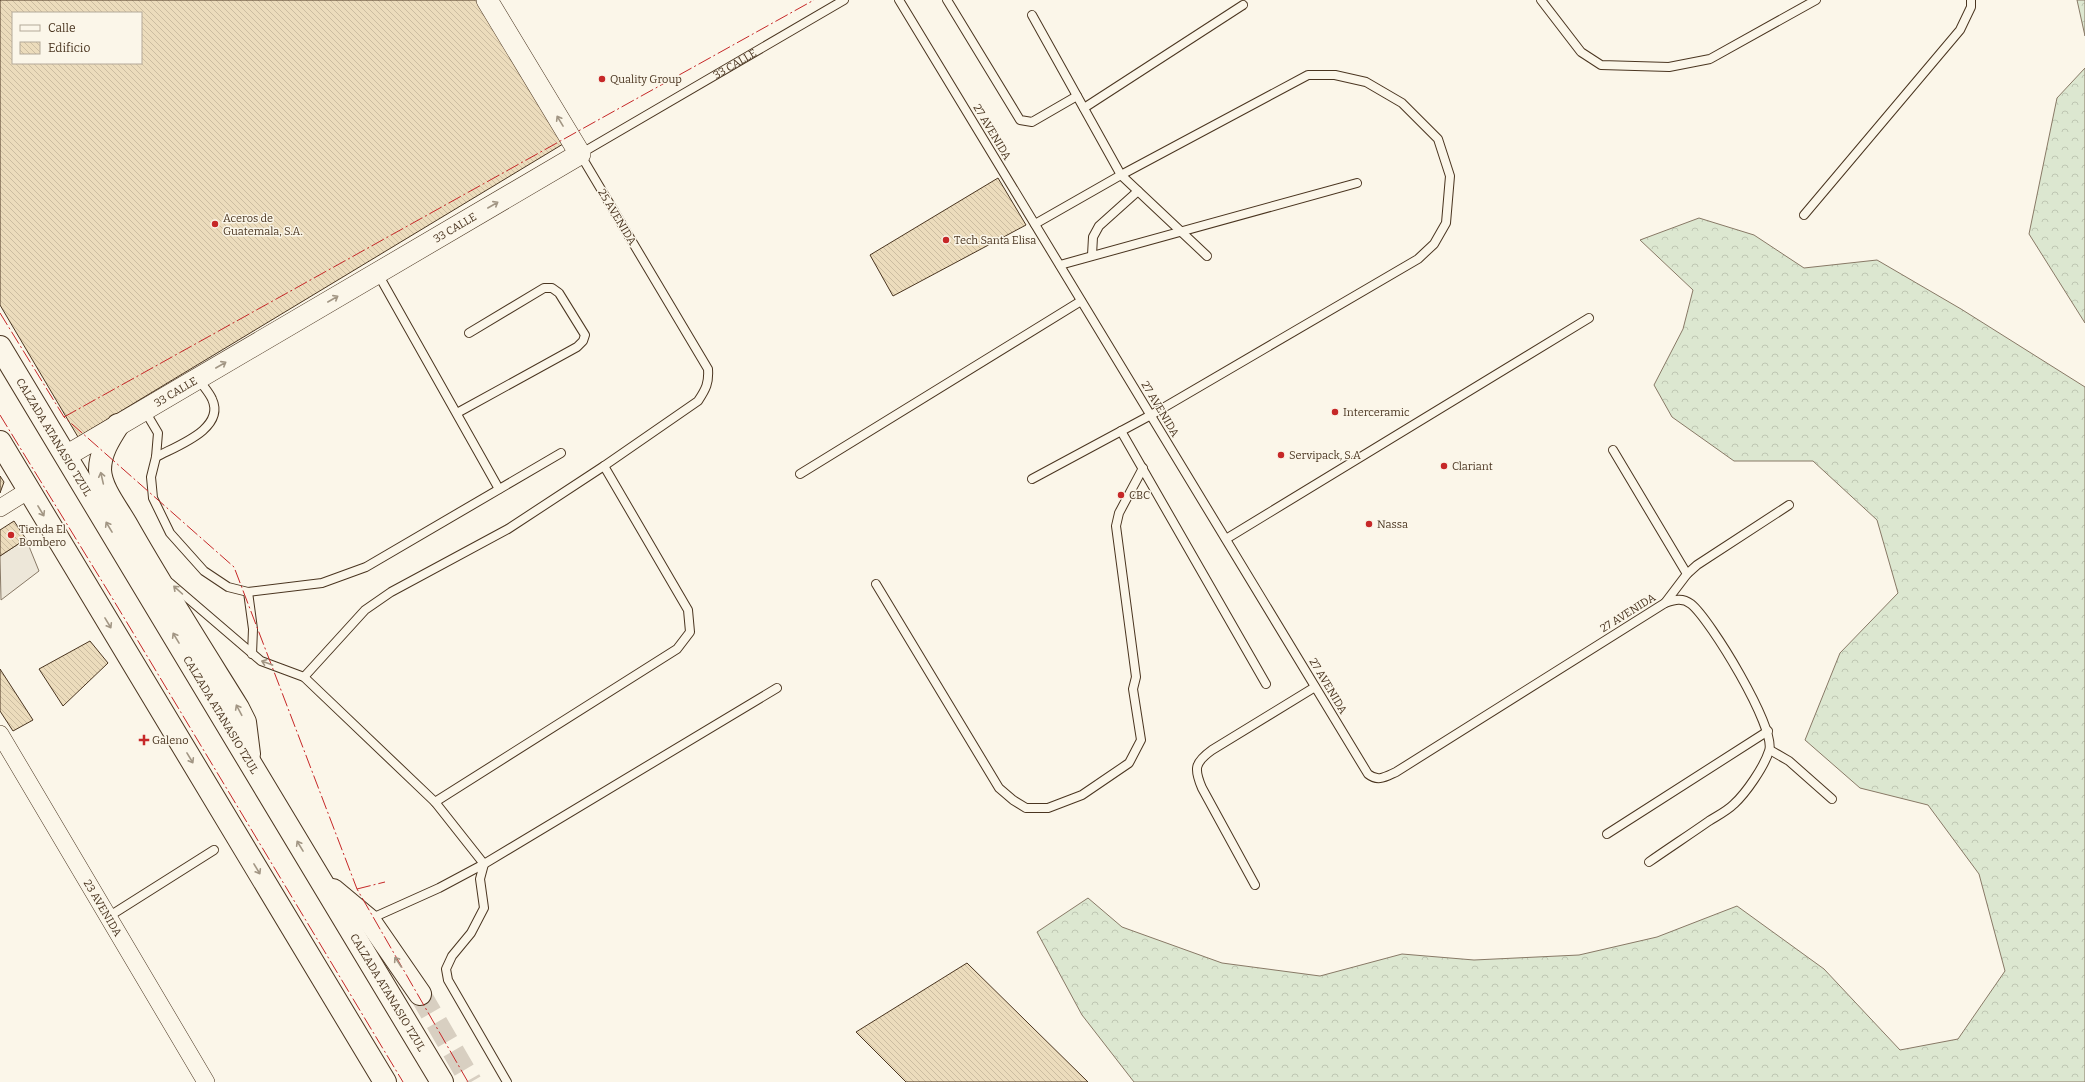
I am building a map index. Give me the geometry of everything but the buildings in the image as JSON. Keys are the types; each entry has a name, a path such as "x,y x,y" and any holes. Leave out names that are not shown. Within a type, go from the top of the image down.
{"main road":[{"name":"CALZADA ATANASIO TZUL","path":"0,347 442,1082"},
{"path":"118,426 108,441 102,457 100,470 102,480 148,564 245,722 250,761"},
{"path":"0,442 385,1082"},
{"path":"320,879 369,920 420,994"}],"street":[{"name":"25 AVENIDA","path":"487,0 580,154"},
{"name":"33 CALLE","path":"66,456 580,154"},
{"path":"0,508 29,490"},
{"name":"23 AVENIDA","path":"0,734 206,1082"}],"lane":[{"name":"33 CALLE","path":"580,154 844,0"},
{"name":"27 AVENIDA","path":"899,0 1368,774 1374,779 1380,779 1396,772 1665,603 1678,599 1690,603 1699,612 1740,674 1768,730 1770,750"},
{"path":"946,0 1020,120 1032,122 1077,96"},
{"path":"1542,0 1582,52 1601,65 1630,67 1669,67 1710,59 1804,3 1816,0"},
{"path":"1804,215 1960,30 1971,7 1971,0"},
{"path":"1084,108 1243,5"},
{"path":"1032,15 1121,175 1207,256"},
{"path":"1032,479 1151,415 1418,259 1434,244 1446,223 1450,176 1438,139 1402,103 1366,82 1335,75 1308,75 1294,81 1121,175 1035,224"},
{"name":"25 AVENIDA","path":"304,677 365,610 391,592 508,530 665,426 698,401 707,389 709,380 708,369 580,154"},
{"path":"1060,264 1357,183"},
{"path":"1092,255 1093,237 1099,226 1138,191"},
{"path":"378,273 499,489"},
{"path":"457,413 577,348 583,341 585,335 559,293 552,288 544,288 469,333"},
{"path":"800,474 1081,301"},
{"path":"1226,539 1589,318"},
{"path":"156,457 208,428 213,417 213,400 198,378"},
{"path":"144,410 158,433 156,457 150,477 153,498 170,533 204,571 228,587 248,592 322,584 366,567 561,453"},
{"path":"1121,431 1266,684"},
{"path":"1613,450 1687,574"},
{"path":"435,802 677,650 690,632 688,610 604,466"},
{"path":"876,584 999,788 1013,800 1026,808 1048,808 1082,795 1129,763 1141,740 1133,689 1136,677 1116,526 1119,513 1143,468"},
{"path":"1665,603 1687,574 1697,565 1789,505"},
{"path":"148,564 207,617 261,661 304,677 435,802 484,864"},
{"path":"248,592 253,629 252,654"},
{"path":"1256,885 1200,783 1196,773 1198,762 1212,750 1315,687"},
{"path":"369,920 439,888 484,864 777,688"},
{"path":"1607,834 1768,730"},
{"path":"1649,862 1734,804 1756,775 1770,750 1789,762 1832,799"},
{"path":"108,917 214,850"},
{"path":"484,864 480,879 484,908 471,933 452,956 446,968 448,980 507,1082"}],"green space":[{"path":"2077,0 2085,0 2085,36"},
{"path":"2085,68 2085,323 2029,234 2057,98"},
{"path":"1699,218 1754,235 1804,268 1877,260 1961,309 2085,387 2085,1082 1134,1082 1082,1015 1037,932 1088,898 1122,927 1222,963 1320,976 1402,954 1474,960 1579,955 1657,937 1737,906 1824,969 1900,1050 1958,1039 2005,971 1979,874 1928,805 1860,788 1805,740 1840,653 1898,593 1877,520 1813,461 1734,461 1672,417 1654,385 1683,329 1693,290 1640,240"}],"shaded area":[{"path":"26,539 39,571 1,600 0,556"}],"tunnel":[{"path":"420,994 471,1082"}],"power":[{"path":"64,417 814,0"},
{"path":"0,313 64,417 234,567 357,889 468,1082"},
{"path":"0,415 111,596 403,1082"},
{"path":"357,889 385,882"}],"place":[{"name":"Quality Group","path":"602,79"},
{"name":"Aceros de Guatemala, S.A.","path":"215,224"},
{"name":"Tech Santa Elisa","path":"946,240"},
{"name":"Interceramic","path":"1335,412"},
{"name":"Servipack, S.A","path":"1281,455"},
{"name":"Clariant","path":"1444,466"},
{"name":"CBC","path":"1121,495"},
{"name":"Nassa","path":"1369,524"},
{"name":"Tienda El Bombero","path":"11,535"},
{"name":"Galeno","path":"144,740"}]}
